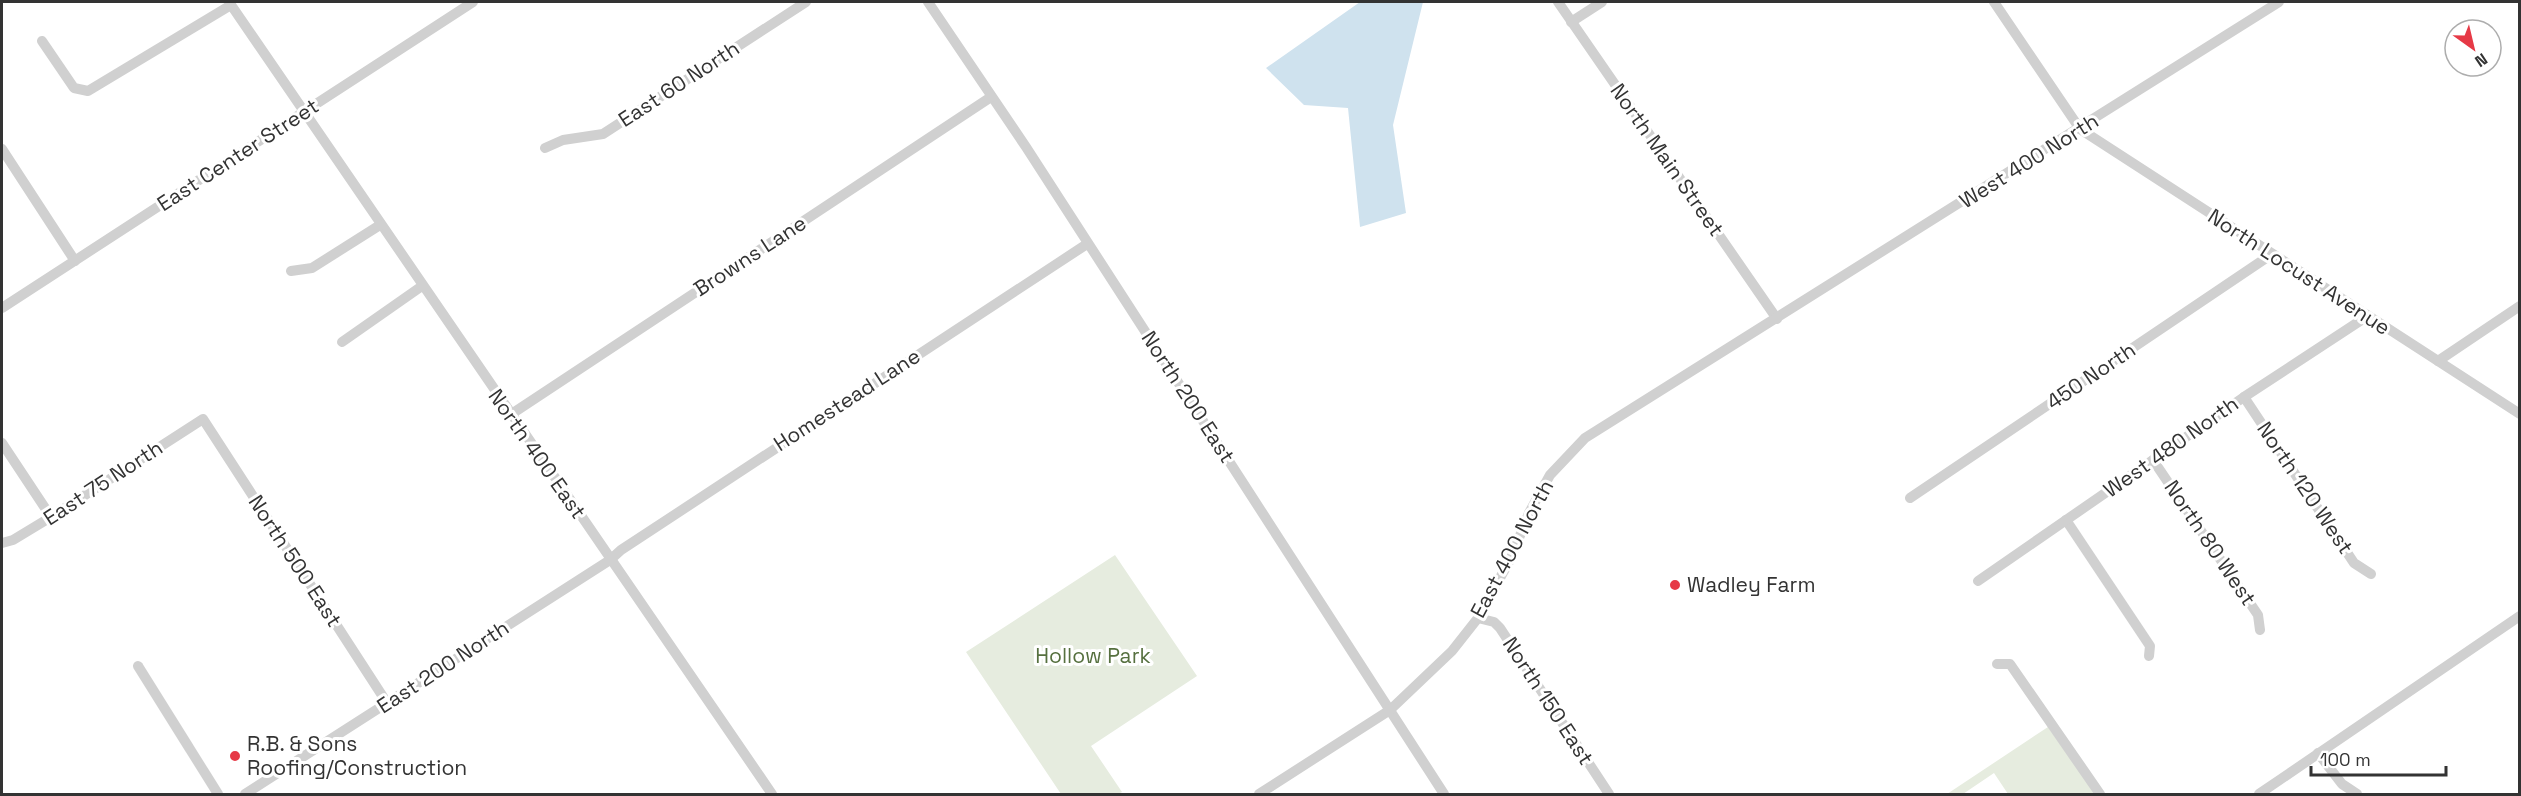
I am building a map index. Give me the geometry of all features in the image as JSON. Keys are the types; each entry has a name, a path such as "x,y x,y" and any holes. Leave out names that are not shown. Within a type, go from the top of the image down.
{"street":[{"name":"East Center Street","path":"2,308 473,2"},
{"name":"East 60 North","path":"545,148 563,140 603,134 806,2"},
{"name":"North 200 East","path":"928,2 1088,244 1444,795"},
{"name":"North Main Street","path":"1558,2 1777,319"},
{"path":"1571,22 1602,2"},
{"path":"1994,2 2080,129"},
{"name":"West 400 North","path":"1777,319 2279,2"},
{"name":"North 400 East","path":"230,3 772,795"},
{"path":"42,41 74,88 88,91 230,3"},
{"name":"Browns Lane","path":"510,415 991,97"},
{"name":"North Locust Avenue","path":"2080,129 2366,317 2520,414"},
{"path":"2,149 75,261"},
{"path":"291,271 312,268 380,225"},
{"name":"Homestead Lane","path":"610,560 631,543 1088,244"},
{"name":"450 North","path":"1910,498 2272,254"},
{"path":"342,342 422,286"},
{"path":"2438,362 2520,306"},
{"name":"West 480 North","path":"1978,581 2244,397 2366,317"},
{"name":"East 400 North","path":"1259,795 1390,710 1452,651 1478,618 1511,558 1529,513 1550,475 1585,438 1777,319"},
{"name":"North 120 West","path":"2244,397 2354,563 2371,574"},
{"name":"East 75 North","path":"2,543 13,540 51,517 203,419"},
{"name":"North 500 East","path":"203,419 387,702"},
{"path":"2,443 51,517"},
{"name":"North 80 West","path":"2153,460 2258,615 2260,630"},
{"path":"2066,520 2150,646 2149,656"},
{"name":"East 200 North","path":"245,795 610,560"},
{"path":"2259,795 2520,616"},
{"name":"North 150 East","path":"1478,618 1494,622 1500,628 1610,795"},
{"path":"1997,664 2010,664 2100,795"},
{"path":"138,666 218,795"},
{"path":"2318,753 2342,784 2357,795"}],"green space":[{"name":"Hollow Park","path":"1115,555 1197,676 1091,746 1122,792 1118,794 1061,794 966,652"},
{"path":"2048,727 2095,794 2008,794 1994,773 1963,794 1947,794"}],"water":[{"path":"1360,2 1423,2 1393,125 1406,213 1360,227 1348,108 1304,105 1266,68"}],"place":[{"name":"Wadley Farm","path":"1675,585"},
{"name":"R.B. & Sons Roofing/Construction","path":"235,756"}]}
